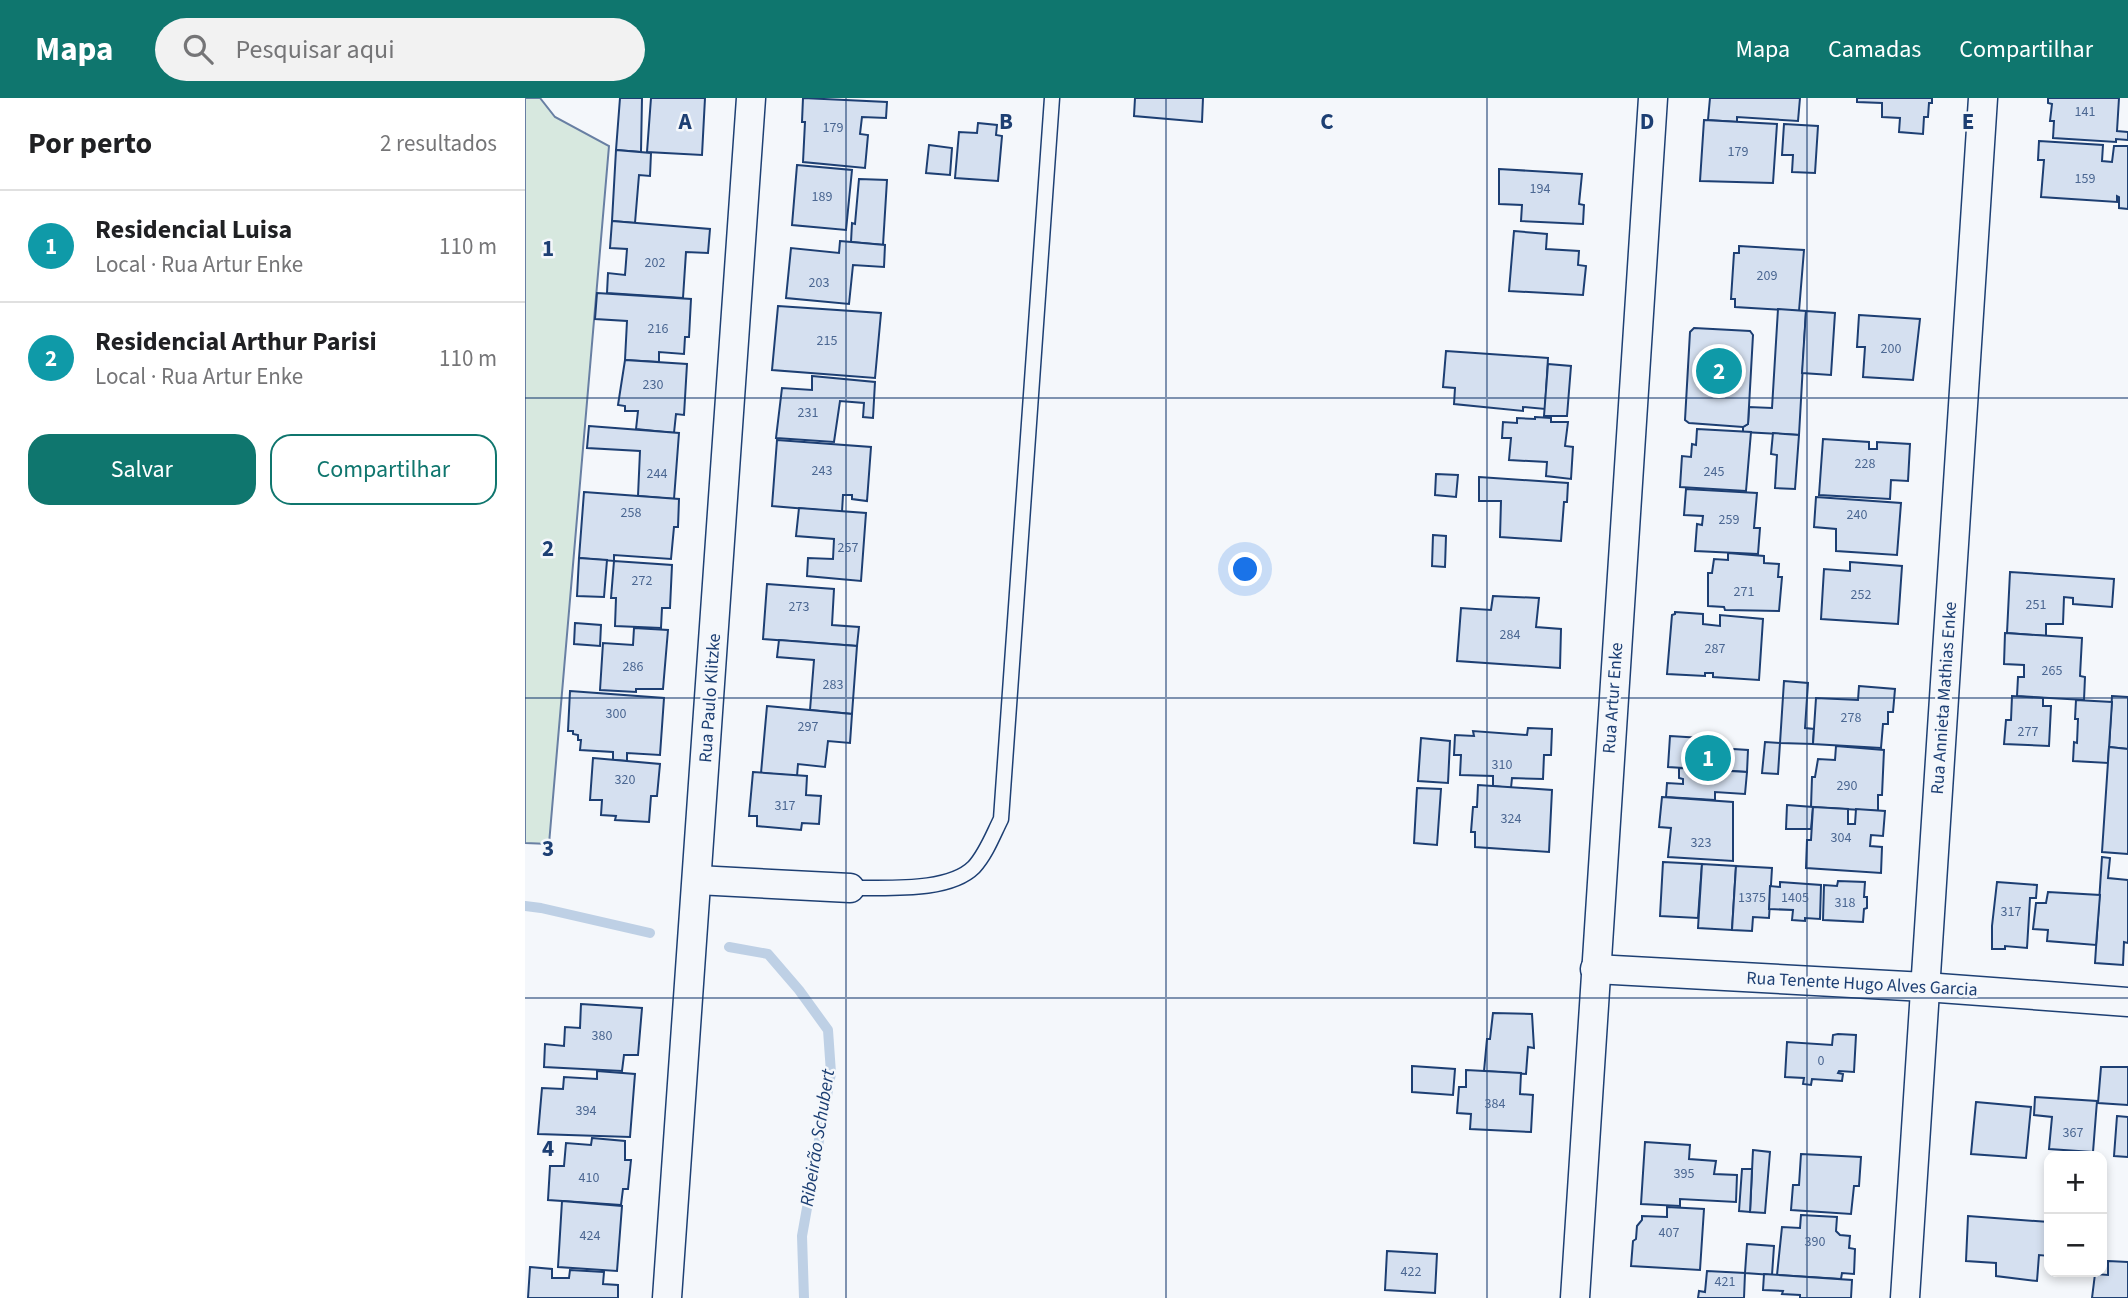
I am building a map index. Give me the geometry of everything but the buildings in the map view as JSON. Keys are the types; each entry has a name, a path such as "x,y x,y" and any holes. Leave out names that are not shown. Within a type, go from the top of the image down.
{"street":[{"name":"Rua Paulo Klitzke","path":"667,1298 751,98"},
{"name":"Rua Artur Enke","path":"1575,1298 1653,98"},
{"name":"Rua Annieta Mathias Enke","path":"1905,1298 1983,98"},
{"path":"698,880 850,888"},
{"name":"Rua Tenente Hugo Alves Garcia","path":"1595,969 1925,987 2128,1002"}],"lane":[{"path":"850,888 919,886 949,882 973,868 1001,819 1052,98"}],"shaded area":[{"path":"525,98 540,98 555,117 609,146 549,844 525,843"}],"waterway":[{"name":"Ribeirão Schubert","path":"525,906 650,933"},
{"name":"Ribeirão Schubert","path":"729,947 768,954 828,1030 831,1073 802,1236 804,1298"}],"place":[{"name":"Residencial Arthur Parisi","path":"1719,371"},
{"name":"Residencial Luisa","path":"1708,758"}]}
